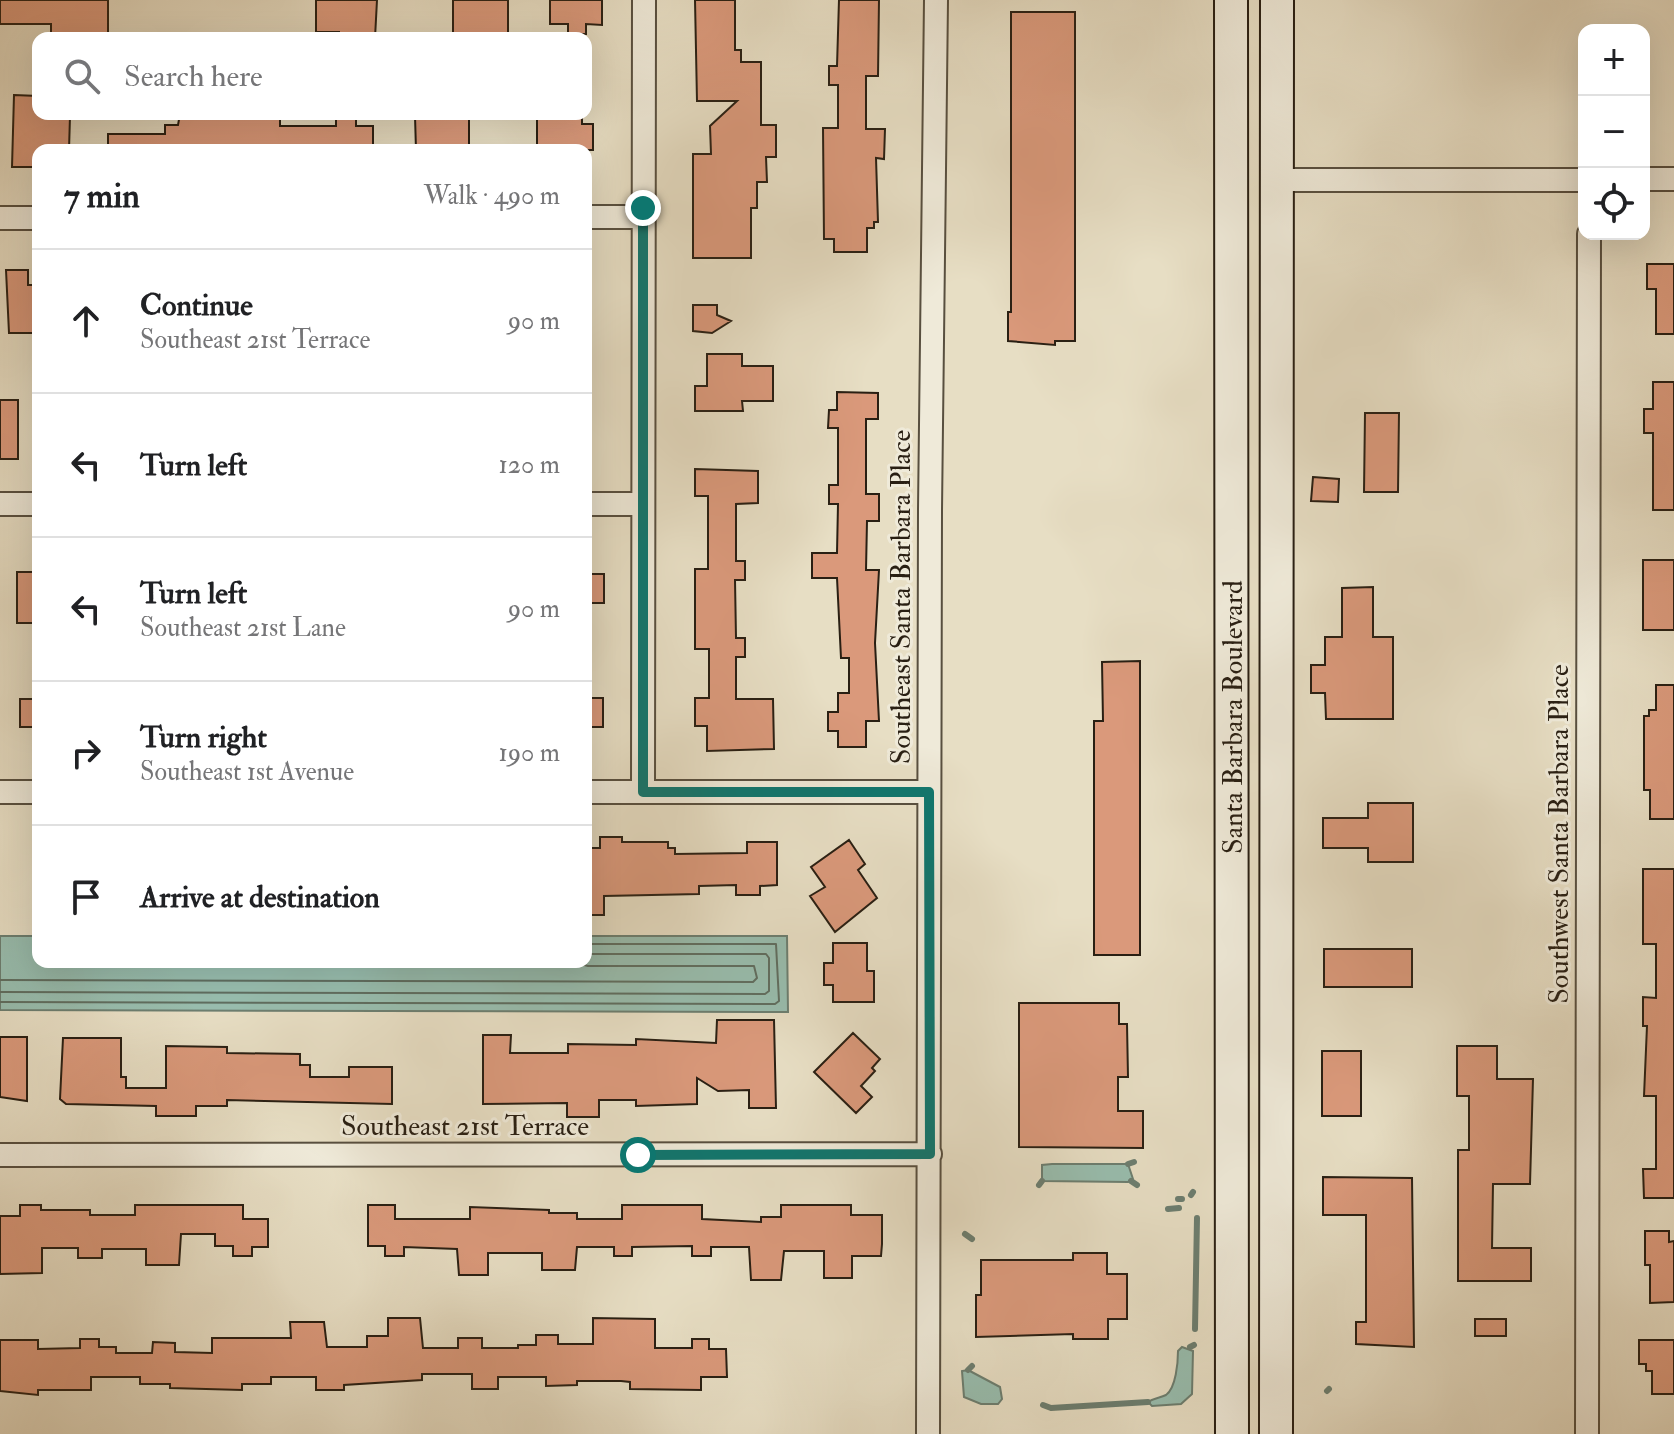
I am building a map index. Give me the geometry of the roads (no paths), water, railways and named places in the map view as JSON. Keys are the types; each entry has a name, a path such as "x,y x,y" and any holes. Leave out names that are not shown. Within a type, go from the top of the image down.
{"main road":[{"name":"Santa Barbara Boulevard","path":"1231,0 1232,1434"},
{"name":"Santa Barbara Boulevard","path":"1276,1434 1277,0"}],"street":[{"path":"643,792 644,0"},
{"name":"Southeast Santa Barbara Place","path":"928,1434 929,792 936,0"},
{"path":"1650,179 1674,179"},
{"path":"1277,180 1578,180"},
{"path":"592,217 643,217"},
{"path":"0,218 32,218"},
{"name":"Southwest Santa Barbara Place","path":"1587,1434 1589,240"},
{"path":"0,504 32,504"},
{"path":"592,504 643,504"},
{"path":"0,792 32,792"},
{"path":"592,792 929,792"},
{"name":"Southeast 21st Terrace","path":"0,1155 930,1154"}],"water":[{"path":"0,936 32,936 32,968 592,968 592,936 787,936 788,1012 0,1010"},
{"path":"1128,1164 1133,1179 1128,1182 1042,1181 1042,1165"},
{"path":"1182,1347 1193,1351 1192,1394 1181,1404 1152,1406 1148,1402 1166,1395 1172,1387 1178,1351"},
{"path":"968,1370 1000,1387 1002,1399 998,1404 981,1404 964,1397 962,1371"}],"waterway":[{"path":"1128,1164 1134,1162"},
{"path":"1039,1185 1042,1181"},
{"path":"1131,1181 1137,1185"},
{"path":"1168,1209 1179,1208"},
{"path":"1195,1329 1197,1218"},
{"path":"965,1234 972,1239"},
{"path":"1190,1347 1194,1345"},
{"path":"968,1370 972,1366"},
{"path":"1043,1405 1051,1408 1148,1402"}]}
